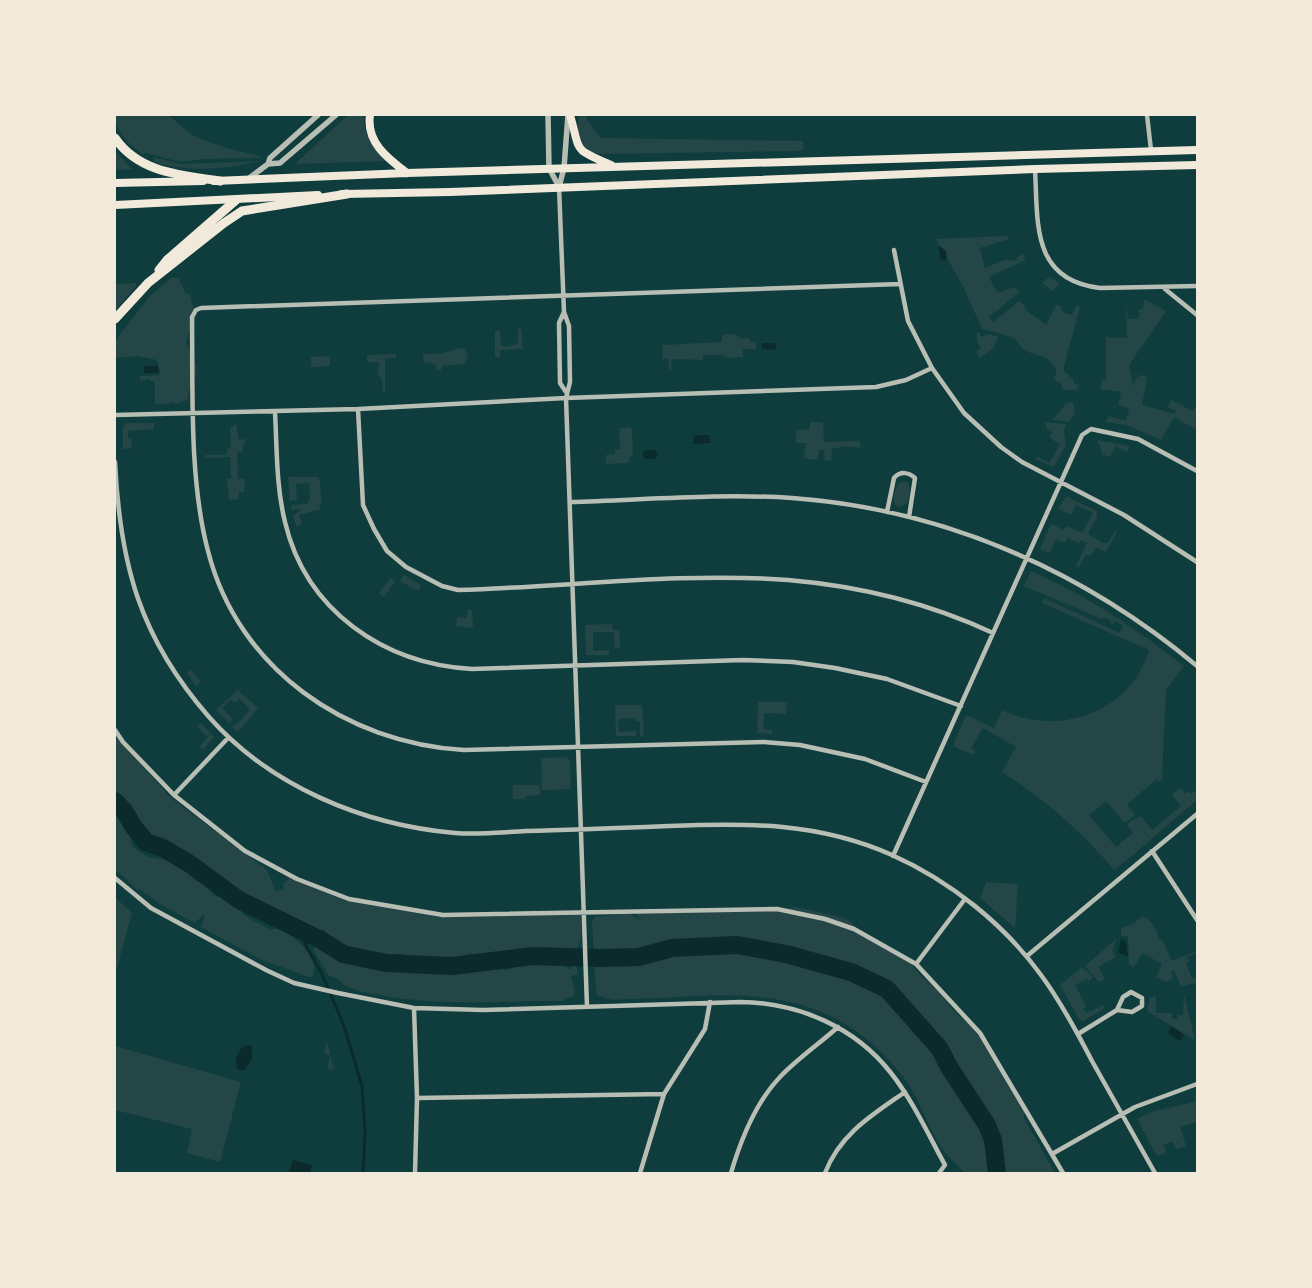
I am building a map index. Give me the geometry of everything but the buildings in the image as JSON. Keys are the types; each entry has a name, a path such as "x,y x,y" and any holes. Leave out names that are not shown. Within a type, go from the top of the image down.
{"highway":[{"path":"370,115 372,138 386,156 407,173"},
{"path":"569,115 576,142 581,151 613,166"},
{"path":"115,138 135,160 148,167 220,181"},
{"path":"115,182 220,181 549,168 1197,150"},
{"path":"115,205 347,194 1035,169 1197,165"},
{"path":"148,283 242,211 347,194"},
{"path":"115,319 167,260 236,200"}],"street":[{"path":"248,180 268,164 270,158 318,115"},
{"path":"268,164 280,163 336,115"},
{"path":"548,115 549,168 559,187"},
{"path":"566,392 560,383 559,323 564,312 564,296 559,187 564,168 569,115"},
{"path":"1147,115 1151,150"},
{"path":"1035,169 1039,235 1043,252 1056,270 1070,280 1084,286 1164,288 1197,286"},
{"path":"894,250 908,321 932,368 954,400 988,436 1022,462 1124,515 1197,562"},
{"path":"900,284 201,308 193,313 192,328 197,493 208,552 217,579 242,628 264,657 291,682 322,705 354,724 381,735 411,743 464,750 730,742 800,745 865,759 926,782"},
{"path":"1164,288 1197,315"},
{"path":"564,312 569,322 570,382 566,398 587,1007"},
{"path":"115,415 358,409 566,398 876,387 906,380 932,368"},
{"path":"358,409 363,505 374,529 388,550 406,567 442,586 458,590 725,578 814,583 907,601 967,621 993,633"},
{"path":"275,412 279,493 289,537 303,567 319,593 347,622 370,639 394,652 435,665 472,669 743,660 793,662 836,668 887,679 961,706"},
{"path":"893,856 1082,435 1091,429 1138,439 1197,471"},
{"path":"115,462 121,539 135,593 149,628 168,664 183,685 228,738 269,769 305,791 344,808 388,822 457,834 766,824 830,834 893,856 965,899 1002,930 1026,956 1043,977 1078,1034 1155,1173"},
{"path":"887,512 894,478 897,474 904,473 915,478 909,517"},
{"path":"570,502 751,497 840,503 909,517 990,542 1092,591 1152,629 1197,666"},
{"path":"115,730 123,742 174,795 245,851 297,879 349,899 443,915 777,909 825,919 854,929 916,964 980,1033 1063,1173"},
{"path":"174,795 228,738"},
{"path":"1026,956 1197,814"},
{"path":"1152,851 1197,920"},
{"path":"115,878 151,908 210,941 294,983 414,1008 483,1010 761,1002 805,1012 838,1027 878,1057 905,1092 945,1165 939,1173"},
{"path":"916,964 965,899"},
{"path":"1078,1034 1118,1010 1126,994 1136,992 1142,998 1142,1006 1136,1011 1118,1010"},
{"path":"640,1173 664,1094 705,1029 710,1002"},
{"path":"414,1008 417,1098 415,1173"},
{"path":"731,1173 751,1120 764,1096 780,1077 838,1027"},
{"path":"1052,1154 1156,1098 1197,1084"},
{"path":"825,1173 847,1136 866,1118 905,1092"},
{"path":"417,1098 664,1094"}],"shaded area":[{"path":"115,115 168,115 191,134 201,139 229,149 260,156 260,158 202,159 181,162 145,153 143,155 121,133"},
{"path":"348,115 363,115 365,129 370,141 387,161 295,164"},
{"path":"579,115 587,115 587,120 601,138 803,141 804,148 799,151 598,154 584,148 577,133"},
{"path":"115,151 132,169 115,170"},
{"path":"153,157 181,164 260,161 221,168 194,169 154,162"},
{"path":"1008,236 1009,239 980,248 985,268 1005,260 1017,261 1016,258 1024,254 1025,260 989,277 997,293 1015,287 1020,292 989,317 993,322 1019,301 1025,306 1026,310 1046,325 1056,305 1061,306 1059,310 1062,307 1062,312 1071,315 1077,305 1080,306 1064,367 1064,371 1074,380 1073,383 1079,385 1077,390 1063,390 1061,384 1053,378 1057,372 1054,366 1046,358 1023,349 1012,338 982,329 964,288 936,239"},
{"path":"939,246 946,251 947,257 944,261 940,259"},
{"path":"1050,276 1059,284 1053,291 1042,283"},
{"path":"172,277 179,278 185,293 191,295 196,311 196,317 186,343 195,359 197,368 188,400 178,403 155,404 155,381 150,381 149,379 140,381 140,376 161,375 157,360 137,356 115,358 115,341 149,297"},
{"path":"136,283 136,286 115,311 115,284"},
{"path":"1144,299 1166,311 1129,365 1134,388 1135,379 1140,375 1145,376 1147,379 1142,405 1175,414 1176,411 1167,407 1172,400 1192,411 1197,405 1197,430 1174,417 1161,440 1127,425 1106,422 1109,416 1126,421 1129,408 1118,405 1121,392 1100,389 1102,380 1106,380 1106,337 1127,338 1126,303 1128,319 1139,319 1139,310 1143,309"},
{"path":"518,329 521,329 523,349 500,350 500,357 495,357 495,331 500,331 501,345 505,347 518,344"},
{"path":"977,332 980,333 981,337 988,334 998,337 994,348 980,358 976,352 981,348 977,342"},
{"path":"736,334 741,339 748,338 751,342 756,342 756,349 743,349 743,357 725,358 724,355 703,355 703,360 672,359 671,370 669,370 668,359 663,359 662,345 722,342 722,335"},
{"path":"763,343 774,343 777,348 775,350 762,349 761,345"},
{"path":"462,348 465,349 468,357 464,364 442,366 441,370 437,371 435,364 423,362 423,354 443,353"},
{"path":"396,354 396,358 385,358 385,392 383,392 382,379 378,375 379,362 367,362 367,355"},
{"path":"330,356 330,366 311,367 311,357"},
{"path":"144,366 158,366 158,373 144,373"},
{"path":"1073,402 1075,415 1068,422 1053,420 1066,403"},
{"path":"810,422 823,422 824,442 860,441 860,448 845,446 832,449 831,461 824,460 825,450 819,450 817,460 804,458 806,443 796,443 796,430 810,429"},
{"path":"1045,422 1066,424 1064,431 1066,445 1054,467 1035,459 1037,456 1049,463 1060,445 1049,437 1052,433 1047,429"},
{"path":"127,423 154,423 154,429 128,431 128,438 131,438 132,448 123,449 123,427"},
{"path":"236,424 239,440 246,439 246,443 243,443 243,451 237,452 238,479 245,479 244,492 239,492 239,499 229,500 227,479 231,478 230,457 205,458 205,455 227,455 227,448 231,447 230,428"},
{"path":"629,427 632,429 633,455 630,456 628,463 606,464 606,455 615,454 615,449 620,449 619,429"},
{"path":"694,435 709,435 710,443 693,444"},
{"path":"1097,440 1130,446 1127,452 1116,446 1110,457 1103,455"},
{"path":"646,450 655,450 658,455 654,459 644,459 642,454"},
{"path":"288,477 319,477 322,503 319,503 320,509 299,515 302,525 296,527 293,515 300,512 299,509 292,510 291,505 308,504 310,500 309,483 296,484 297,500 290,501"},
{"path":"903,481 908,482 910,490 907,503 901,507 896,506 894,496 896,488"},
{"path":"1066,496 1097,511 1097,517 1088,534 1103,543 1108,543 1115,531 1117,532 1106,552 1096,547 1091,556 1086,554 1079,567 1076,566 1087,543 1081,540 1079,543 1067,538 1065,543 1057,539 1049,553 1040,549 1051,524 1064,530 1066,526 1082,533 1093,513 1076,505 1071,515 1058,509"},
{"path":"1031,571 1092,602 1147,638 1184,666 1166,690 1162,779 1159,782 1157,779 1127,804 1135,815 1125,823 1106,801 1089,815 1116,847 1133,833 1127,825 1134,819 1151,840 1114,870 1089,842 1062,817 1033,793 1002,772 1016,747 983,728 971,748 975,751 973,755 953,746 966,715 994,728 1002,710 1023,718 1046,721 1068,720 1090,714 1110,704 1127,689 1140,672 1149,650 1042,603 1044,598 1119,633 1123,626 1115,621 1113,624 1110,623 1111,620 1104,617 1102,619 1024,586"},
{"path":"404,575 421,585 418,591 400,581"},
{"path":"391,578 395,581 384,597 379,593"},
{"path":"468,609 472,610 473,628 456,626 457,617 466,618"},
{"path":"612,624 613,630 619,630 620,648 615,648 614,632 593,632 593,651 609,650 609,655 586,655 585,625"},
{"path":"191,670 201,682 196,686 187,673"},
{"path":"238,690 258,708 238,732 232,727 250,710 240,699 235,703 231,699 222,708 233,719 229,723 216,710"},
{"path":"758,702 787,702 786,714 764,713 763,729 772,730 772,734 757,733"},
{"path":"615,705 642,705 644,736 640,736 640,721 636,721 636,718 618,719 619,732 636,731 636,736 616,736"},
{"path":"201,723 214,737 203,750 199,747 211,734 207,736 197,727"},
{"path":"115,726 118,730 116,737 171,798 267,870 276,892 284,889 283,885 289,878 334,895 438,917 495,917 515,915 534,910 545,913 575,914 581,915 581,940 577,948 564,954 530,951 486,956 469,953 456,959 438,958 432,961 415,962 410,961 402,954 391,955 343,945 323,930 311,931 298,926 289,928 270,918 251,912 235,893 191,859 179,855 170,845 137,825 122,803 115,797"},
{"path":"566,757 570,761 571,789 542,790 541,758"},
{"path":"513,785 539,785 541,795 526,796 525,799 513,799"},
{"path":"1180,788 1185,793 1189,791 1191,794 1197,789 1197,800 1151,839 1134,819 1141,816 1152,830 1181,806 1172,795"},
{"path":"115,811 125,822 133,847 148,857 180,862 196,881 205,884 214,896 229,900 252,920 270,929 280,929 294,938 311,957 314,971 312,978 262,960 201,927 205,916 203,915 195,923 160,904 141,890 136,889 115,869"},
{"path":"986,882 1018,884 1015,928 980,898"},
{"path":"115,897 132,913 115,975"},
{"path":"749,906 772,911 796,907 845,918 852,923 855,932 911,964 942,995 951,1008 975,1030 1024,1110 1024,1118 1055,1173 965,1173 951,1160 938,1142 913,1092 901,1074 876,1047 849,1027 822,1012 794,1003 764,997 732,995 613,1000 599,996 596,993 592,921 596,917 628,913 641,920 637,915 639,913 731,911 737,913"},
{"path":"1142,916 1153,926 1159,940 1162,939 1172,961 1197,951 1197,953 1187,957 1189,962 1186,963 1192,979 1197,977 1197,982 1181,987 1174,970 1171,972 1173,978 1166,982 1156,977 1162,964 1142,953 1134,967 1129,964 1128,936 1121,936 1121,928 1133,924"},
{"path":"1116,939 1113,952 1116,957 1098,967 1105,979 1099,982 1085,966"},
{"path":"1121,939 1126,942 1128,956 1118,953"},
{"path":"319,947 326,954 336,956 337,960 360,966 361,963 374,963 381,969 411,968 427,973 440,971 451,974 458,967 466,969 471,966 477,967 485,964 508,970 527,962 550,966 559,962 569,969 574,966 577,968 578,974 571,976 575,995 562,1001 444,1002 421,1001 371,994 348,987 339,979 329,976 314,951 314,948"},
{"path":"1082,967 1093,977 1089,981 1087,979 1075,985 1086,1006 1083,1009 1087,1013 1104,1005 1105,1008 1083,1021 1079,1019 1060,985"},
{"path":"1184,994 1195,1040 1147,1011 1150,998 1156,996 1156,1013 1172,1013 1172,1019 1177,1019 1178,1015 1183,1015"},
{"path":"1171,1026 1184,1035 1180,1041 1168,1034"},
{"path":"327,1041 334,1070 327,1069 330,1055 324,1053"},
{"path":"249,1045 252,1047 252,1059 244,1070 238,1070 236,1058 239,1051"},
{"path":"115,1046 241,1082 220,1162 187,1153 192,1129 115,1110"},
{"path":"1195,1096 1197,1096 1197,1122 1180,1127 1186,1146 1176,1149 1173,1142 1164,1144 1166,1153 1157,1156 1137,1119 1151,1112 1193,1102 1196,1100"},
{"path":"293,1160 312,1165 310,1173 289,1173"}],"waterway":[{"path":"115,801 146,842 163,848 190,864 239,900 321,940 343,954 386,963 452,966 533,956 639,957 672,948 737,945 786,954 851,972 887,989 940,1049 949,1067 987,1125 993,1140 997,1173"},
{"path":"304,932 305,944 321,972 344,1026 362,1086 365,1132 363,1173"}]}
